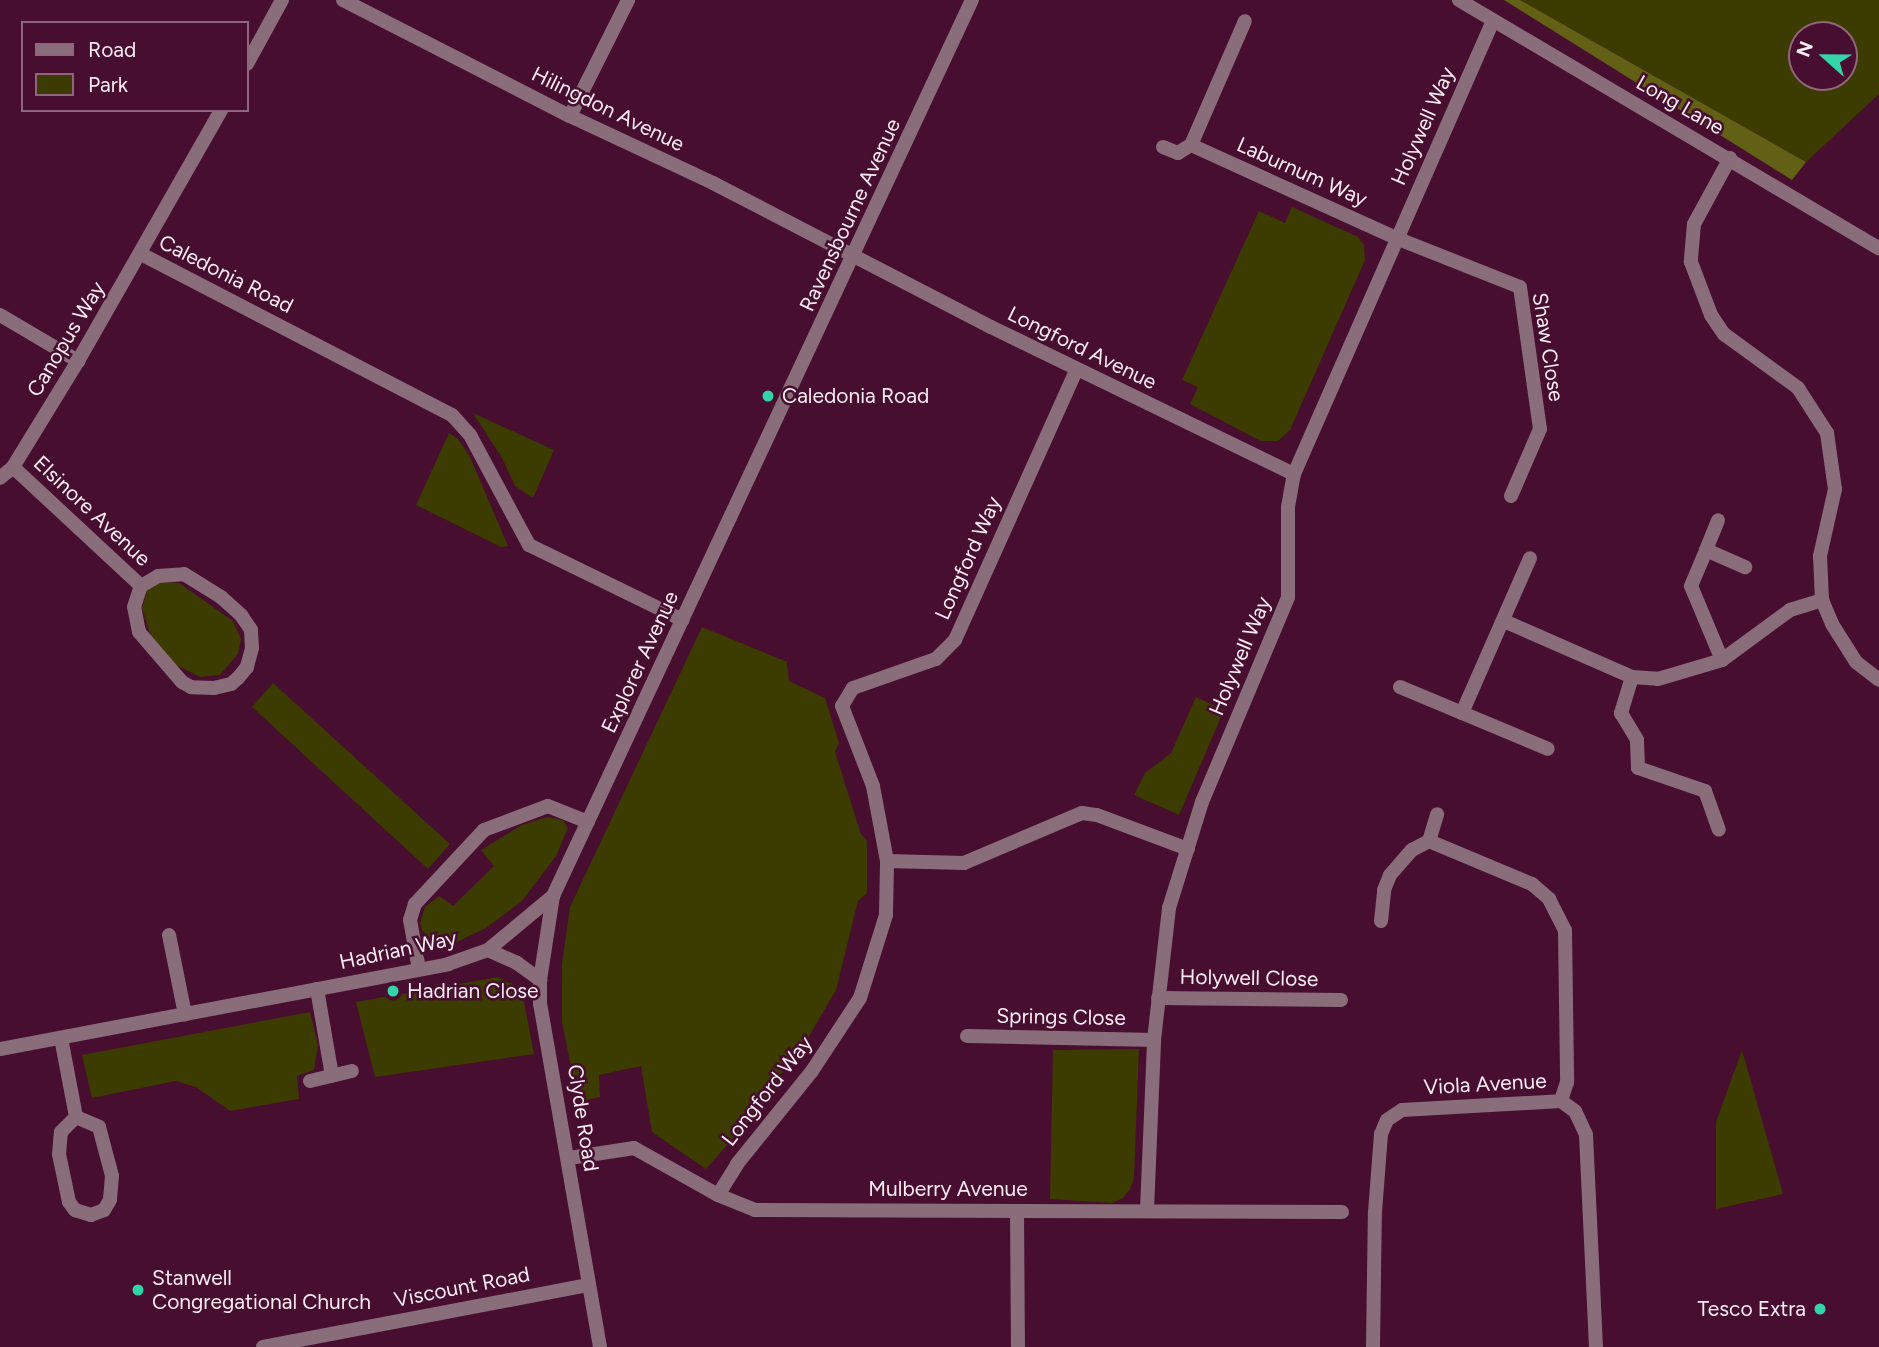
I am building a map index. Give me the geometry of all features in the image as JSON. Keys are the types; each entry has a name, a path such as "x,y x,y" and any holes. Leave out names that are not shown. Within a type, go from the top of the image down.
{"street":[{"path":"248,62 282,0"},
{"name":"Hilingdon Avenue","path":"343,0 570,116 713,183 855,257"},
{"path":"570,116 628,0"},
{"name":"Ravensbourne Avenue","path":"763,446 855,257 972,0"},
{"name":"Long Lane","path":"1459,0 1492,23 1730,158 1879,248"},
{"path":"1191,145 1245,21"},
{"name":"Holywell Way","path":"1147,1210 1154,1040 1169,908 1211,780 1288,597 1288,507 1294,474 1492,23"},
{"name":"Canopus Way","path":"0,478 13,467 78,360 220,112"},
{"name":"Laburnum Way","path":"1163,147 1178,153 1191,145 1396,238"},
{"path":"1730,158 1694,224 1691,262 1711,315 1724,334 1798,388 1827,433 1835,489 1820,556 1822,600 1832,624 1856,662 1879,680"},
{"name":"Shaw Close","path":"1396,238 1520,287 1540,429 1511,496"},
{"name":"Caledonia Road","path":"141,254 452,415 470,435 529,545 683,620"},
{"name":"Longford Avenue","path":"855,257 1294,474"},
{"path":"0,315 78,360"},
{"name":"Longford Way","path":"718,1195 737,1164 812,1072 860,998 886,915 887,861 873,786 842,706 853,688 936,659 955,640 1077,369"},
{"name":"Explorer Avenue","path":"553,896 763,446"},
{"name":"Elsinore Avenue","path":"13,467 141,586"},
{"path":"1718,520 1691,586 1722,660"},
{"path":"1706,550 1745,567"},
{"path":"1462,713 1530,558"},
{"name":"Elsinore Avenue","path":"184,575 221,597 241,615 250,630 252,648 247,667 238,678 231,684 214,688 191,687 182,682 139,632 134,607 141,586 158,576 184,575"},
{"path":"1504,621 1632,677 1658,679 1722,660 1790,610 1822,600"},
{"path":"1632,677 1621,713 1637,740 1638,768 1705,791 1719,830"},
{"path":"1400,687 1548,749"},
{"path":"419,969 410,920 415,904 484,830 548,806 588,822"},
{"path":"887,861 964,863 1082,813 1109,819 1188,849"},
{"path":"1381,920 1384,890 1390,875 1406,855 1429,841 1437,814"},
{"path":"1429,841 1532,884 1549,899 1558,912 1565,930 1567,1082 1561,1101"},
{"name":"Hadrian Way","path":"0,1049 448,964 488,950 553,896"},
{"name":"Clyde Road","path":"553,896 540,980 540,1004 569,1158 587,1285 600,1347"},
{"path":"169,935 185,1014"},
{"path":"488,950 517,963 540,980"},
{"name":"Hadrian Way","path":"317,989 332,1076"},
{"name":"Holywell Close","path":"1158,998 1341,1000"},
{"name":"Springs Close","path":"967,1035 1154,1040"},
{"path":"61,1038 76,1117"},
{"path":"310,1081 352,1071"},
{"name":"Viola Avenue","path":"1373,1347 1375,1212 1381,1134 1387,1120 1402,1110 1561,1101 1575,1111 1586,1135 1596,1347"},
{"path":"76,1117 99,1127 112,1176 110,1200 104,1210 91,1215 71,1207 59,1154 61,1132 76,1117"},
{"name":"Mulberry Avenue","path":"569,1158 634,1148 718,1195 755,1210 1342,1212"},
{"path":"1017,1211 1018,1347"},
{"name":"Viscount Road","path":"263,1347 587,1285"}],"green space":[{"path":"1520,0 1879,0 1879,94 1806,162"},
{"path":"1292,207 1358,237 1364,245 1365,260 1290,430 1278,441 1261,441 1190,404 1198,387 1182,380 1259,211 1285,223"},
{"path":"473,413 554,450 533,498 515,486 502,458"},
{"path":"449,433 458,439 470,457 508,546 501,547 416,505"},
{"path":"162,582 179,583 233,621 241,639 238,654 220,675 200,677 176,665 151,636 142,608 148,588"},
{"path":"702,627 787,662 789,681 825,698 839,743 835,752 861,834 867,841 867,893 858,901 836,990 808,1038 776,1081 776,1089 706,1169 652,1132 641,1066 599,1075 600,1097 578,1102 562,1022 562,964 570,907"},
{"path":"273,683 450,844 428,869 252,707"},
{"path":"1196,697 1224,710 1179,815 1134,795 1145,773 1171,753"},
{"path":"547,817 563,820 568,828 556,856 522,901 486,928 455,943 427,948 420,923 425,907 439,896 453,906 494,866 481,850 522,825"},
{"path":"498,977 512,984 524,1002 534,1054 375,1077 356,1002"},
{"path":"310,1012 318,1045 314,1070 297,1076 299,1099 230,1111 196,1087 176,1081 92,1098 82,1055"},
{"path":"1139,1049 1134,1178 1130,1189 1123,1198 1112,1203 1050,1199 1053,1050"},
{"path":"1742,1050 1783,1194 1716,1209 1716,1122"}],"shaded area":[{"path":"1504,0 1520,0 1806,162 1792,180"}],"place":[{"name":"Caledonia Road","path":"768,396"},
{"name":"Hadrian Close","path":"393,991"},
{"name":"Stanwell Congregational Church","path":"138,1290"},
{"name":"Tesco Extra","path":"1820,1309"}]}
